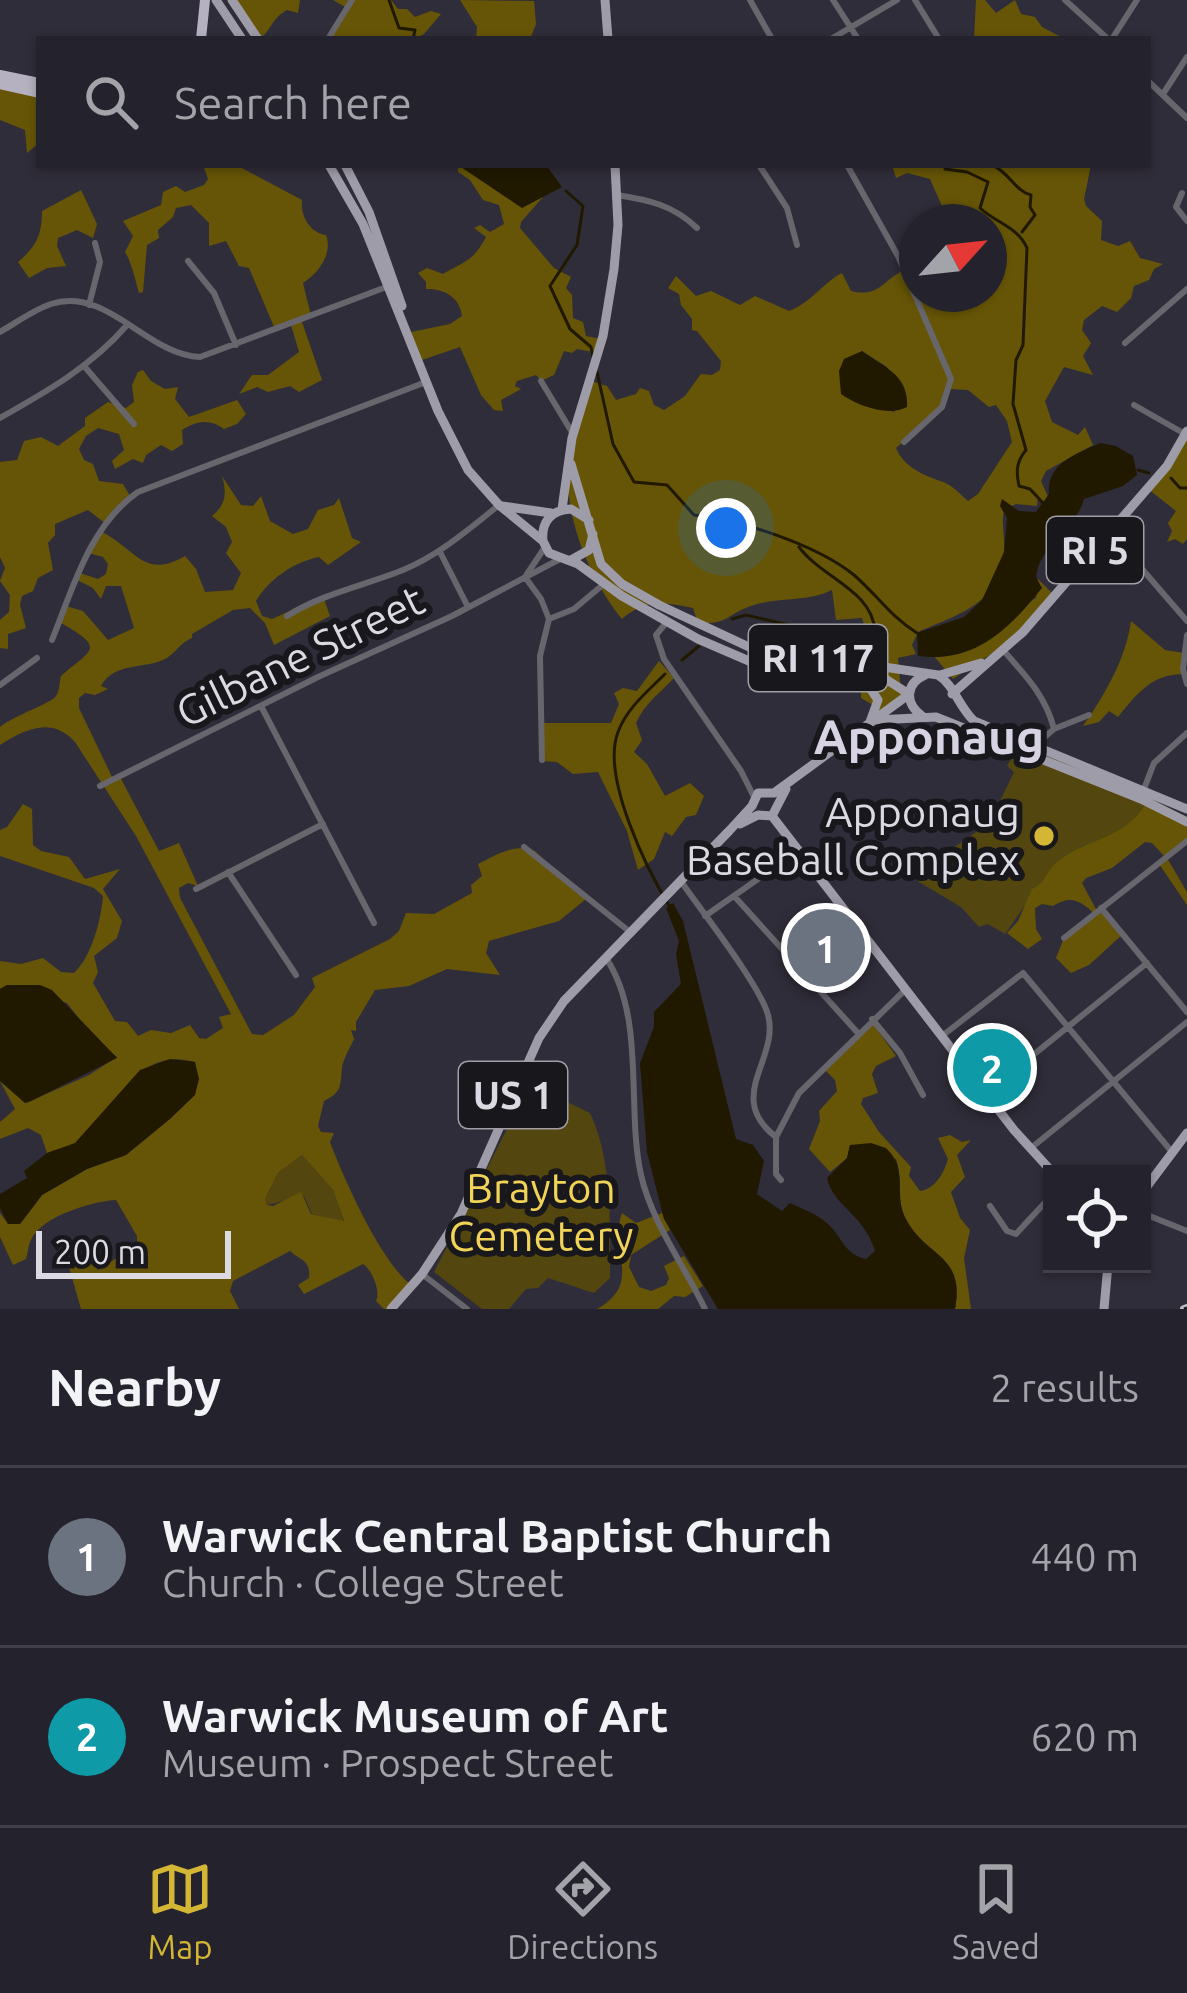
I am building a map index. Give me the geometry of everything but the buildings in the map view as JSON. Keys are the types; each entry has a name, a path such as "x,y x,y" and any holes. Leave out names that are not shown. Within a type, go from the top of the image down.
{"highway":[{"path":"202,36 205,0"},
{"path":"0,75 36,82"},
{"path":"0,84 36,92"}],"main road":[{"path":"216,0 249,36"},
{"path":"232,0 250,36"},
{"path":"605,0 608,36"},
{"path":"332,168 392,284"},
{"path":"346,168 369,212 426,382 469,470 499,505 563,560 583,556 592,528 571,464"},
{"path":"544,544 544,524 559,510 574,434 603,336 618,232 615,168"},
{"name":"RI 5","path":"952,696 1023,632 1167,466 1186,433"},
{"path":"499,505 579,512 592,528"},
{"name":"RI 117","path":"592,528 601,564 611,574 712,632 748,647 933,675"},
{"name":"RI 117","path":"563,560 668,622 749,661 808,674 876,673 908,694 910,704 922,716"},
{"name":"RI 5","path":"933,675 968,670 992,658"},
{"path":"808,674 868,686 878,700 872,723 936,717 1187,822"},
{"path":"933,675 948,682 952,696 974,721 1187,809"},
{"name":"US 1","path":"392,1309 422,1274 461,1214 539,1038 564,1001 763,800 872,723 908,694 915,680 933,675"},
{"path":"936,717 950,706 952,696"},
{"path":"763,800 797,852 1045,1165"},
{"name":"US 1","path":"763,800 772,816"},
{"path":"1151,1180 1185,1140"},
{"path":"1102,1273 1106,1284"},
{"path":"1104,1309 1107,1273"}],"street":[{"path":"330,36 352,0"},
{"path":"750,0 770,36"},
{"path":"833,0 856,36"},
{"path":"836,36 897,0"},
{"path":"914,0 937,36"},
{"path":"1065,0 1107,36"},
{"path":"1112,36 1137,0"},
{"path":"1162,94 1187,57"},
{"path":"1151,84 1187,118"},
{"path":"761,168 787,208 797,245"},
{"path":"849,168 898,256 951,379 941,407 904,442"},
{"path":"1182,193 1176,207 1187,221"},
{"path":"617,196 650,200 680,212 697,228"},
{"path":"89,305 100,262 95,243"},
{"path":"188,261 214,292 236,345"},
{"path":"0,332 51,304 67,301 106,310 160,345 193,357 392,284"},
{"path":"1125,343 1187,289"},
{"path":"0,418 84,366 127,324"},
{"path":"84,366 134,424"},
{"path":"541,381 574,434"},
{"path":"52,640 88,551 126,500 426,382"},
{"path":"1134,405 1186,433"},
{"path":"286,616 328,593 406,569 440,551 499,505"},
{"path":"1110,532 1187,621"},
{"name":"Gilbane Street","path":"525,577 544,544"},
{"path":"440,551 468,608"},
{"name":"Gilbane Street","path":"100,786 563,560"},
{"path":"525,577 542,599 549,620 539,656 542,760"},
{"path":"549,620 587,600 605,583"},
{"path":"668,622 656,635 658,646 763,800"},
{"path":"1187,635 1183,669 1187,684"},
{"path":"1003,650 1040,692 1054,729"},
{"path":"0,685 38,658"},
{"path":"262,706 374,923"},
{"path":"1034,746 1054,729 1089,715"},
{"path":"1144,789 1154,764 1187,733"},
{"path":"196,889 322,824"},
{"path":"1064,938 1187,841"},
{"path":"524,847 630,932"},
{"path":"705,916 797,852"},
{"path":"228,872 296,975"},
{"path":"680,880 767,1011 768,1041 753,1096 764,1125 776,1137"},
{"path":"735,897 858,1033"},
{"path":"1101,908 1187,1012"},
{"path":"606,958 627,1002 642,1177 655,1215 705,1309"},
{"path":"986,1093 1147,963"},
{"path":"942,1036 1023,973 1172,1152"},
{"path":"781,1180 776,1174 776,1137 799,1093 906,989"},
{"path":"872,1018 900,1053 923,1095"},
{"path":"1030,1149 1187,1022"},
{"path":"990,1207 1007,1231 1016,1234 1043,1205"},
{"path":"1151,1217 1187,1231"},
{"path":"422,1274 467,1309"}],"green space":[{"name":"Apponaug Baseball Complex","path":"1019,746 1103,777 1154,809 1028,901 1005,934 988,924 979,927 961,907 915,875 990,822 1014,772 1007,766"},
{"name":"Brayton Cemetery","path":"530,1084 590,1113 606,1173 610,1278 594,1293 548,1278 538,1288 526,1289 509,1309 482,1309 434,1272"},
{"path":"302,1155 333,1190 344,1222 312,1214 304,1196 267,1205 265,1199 278,1173"}],"shaded area":[{"path":"233,0 300,0 298,13 287,10 258,36"},
{"path":"333,0 391,0 415,17 431,11 441,14 420,36 330,36 347,8"},
{"path":"460,0 534,1 536,24 531,36 476,36 477,27"},
{"path":"976,0 985,0 996,13 1015,0 1021,14 1035,17 1059,36 974,36"},
{"path":"0,84 36,92 36,146 27,153 25,130 0,120"},
{"path":"204,168 242,168 302,200 307,223 326,235 323,262 303,283 311,316 302,322 322,380 299,392 290,386 268,392 257,387 239,394 252,375 268,375 299,352 291,325 275,329 249,268 239,266 226,241 209,246 209,223 191,205 176,208 158,230 159,238 147,245 143,292 139,293 125,252 133,236 123,221 161,205 163,192 176,186 185,192 208,179"},
{"path":"462,168 548,168 562,187 522,208"},
{"path":"463,168 517,205 543,197 520,228 554,268 571,277 566,288 572,295 573,318 583,322 586,336 602,339 598,353 564,351 554,375 541,381 536,375 517,381 515,386 521,389 501,400 503,411 494,410 481,395 460,347 419,361 411,332 450,324 462,316 454,299 426,289 418,273 427,268 443,274 477,251 486,237 474,228 480,225 490,232 504,224 499,205 483,200 470,180 458,172"},
{"path":"893,168 1090,168 1084,199 1102,221 1101,240 1118,246 1130,241 1140,258 1163,264 1149,280 1134,286 1131,298 1117,312 1102,306 1084,320 1082,330 1091,343 1083,356 1093,375 1064,367 1045,401 1052,422 1078,435 1085,427 1093,445 1046,471 1041,481 1048,497 1045,503 1038,497 1037,506 1016,504 1004,510 1004,549 995,583 975,605 918,632 912,645 916,654 898,658 902,703 879,717 873,705 861,698 861,638 867,634 862,618 836,620 832,590 754,605 716,622 698,623 693,608 664,604 638,608 622,619 583,550 571,511 569,461 591,381 607,386 616,400 640,388 649,391 654,405 664,410 685,396 701,374 720,370 721,361 692,330 692,319 679,294 668,288 676,276 696,296 711,291 740,305 755,296 789,311 842,273 851,291 860,293 875,290 899,273 899,312 1007,312 1007,204 941,204 930,179 907,173 896,178","holes":["862,351 887,367 895,412 859,404","951,389 968,390 989,407 996,405 1007,421 1012,442 978,494 968,501 950,485 910,466 896,448 940,408"]},
{"path":"81,190 97,224 93,238 77,230 58,238 66,266 47,268 29,278 18,262 37,240 42,211"},
{"path":"862,351 900,380 907,407 873,409 841,394 839,371 844,359"},
{"path":"143,370 165,389 178,387 175,399 189,417 237,400 246,414 224,429 208,422 192,424 182,430 183,444 172,451 161,445 143,463 133,459 115,469 112,461 124,450 119,434 98,428 86,436 79,449 84,460 93,464 99,481 123,484 130,496 106,524 88,510 55,524 55,535 48,543 53,570 22,596 26,628 8,634 8,649 0,648 0,620 9,612 10,595 0,581 5,568 0,557 0,462 17,460 24,441 41,437 58,446 108,402 126,408 134,402 132,385"},
{"path":"1187,432 1187,539 1183,544 1175,539 1167,542 1172,531 1168,523 1176,511 1148,489"},
{"path":"1100,443 1133,456 1137,475 1123,486 1084,499 1044,555 1036,577 1042,588 1030,603 974,649 918,656 917,633 964,617 982,600 1004,552 1007,518 1000,506 1002,499 1019,511 1036,512 1049,494 1057,468"},
{"path":"222,476 241,505 253,506 261,496 270,521 293,534 308,529 318,510 339,498 352,538 361,542 328,565 319,557 292,567 256,601 262,616 272,619 323,596 330,616 274,645 265,623 250,608 233,610 192,634 167,658 114,673 101,686 108,689 79,698 79,708 113,779 120,777 159,851 179,843 198,886 188,883 179,888 180,898 252,1034 263,1035 294,1015 315,987 312,978 390,939 406,913 434,914 472,893 471,885 482,876 478,864 498,854 520,848 535,851 586,899 559,921 489,941 486,953 500,975 447,969 409,986 375,990 356,1022 356,1031 351,1030 354,1039 339,1088 324,1101 318,1126 321,1132 334,1133 330,1142 365,1220 389,1260 413,1286 392,1309 376,1301 375,1281 363,1264 304,1294 298,1285 309,1278 308,1268 290,1251 233,1281 230,1291 239,1309 81,1309 69,1267 90,1258 98,1270 137,1245 137,1236 116,1200 56,1217 37,1231 26,1259 13,1265 0,1237 0,1213 8,1224 20,1224 42,1195 87,1169 126,1155 171,1118 195,1062 173,1059 140,1073 89,1132 71,1145 47,1153 41,1135 28,1128 0,1139 0,1122 15,1109 0,1081 26,1103 117,1057 94,1038 67,1003 7,985 0,989 0,961 21,964 43,958 61,972 74,973 91,947 102,906 103,896 94,888 0,856 0,830 23,804 32,809 33,845 41,851 69,857 85,879 120,869 103,889 122,921 117,938 94,956 98,972 93,983 115,1021 127,1022 138,1036 151,1030 171,1033 190,1025 199,1038 206,1039 223,1028 219,1017 231,1014 136,836 75,742 48,727 29,730 0,745 0,727 53,699 61,676 90,649 84,638 59,622 66,606 83,611 108,640 134,628 121,586 106,586 101,599 93,588 77,580 80,573 98,579 106,574 108,564 103,557 88,553 102,532 150,563 171,563 185,556 205,592 233,590 241,573 226,553 232,542 226,527 212,516 223,503","holes":["302,1155 333,1190 344,1221 311,1214 301,1192 273,1206 265,1199 278,1173"]},
{"path":"1038,579 1055,596 1023,633 953,679 934,656 1036,598"},
{"path":"1131,621 1165,650 1184,653 1184,674 1154,682 1118,717 1109,711 1099,722 1083,726 1113,676"},
{"path":"659,661 674,678 636,723 642,740 634,752 647,764 665,796 690,783 704,796 696,815 686,817 672,836 665,832 654,859 638,870 627,831 598,772 573,774 557,762 542,761 540,723 611,723 619,704 614,693 623,688 637,691"},
{"path":"1149,798 1187,817 1187,840 1167,858 1187,892 1187,905 1159,864 1165,857 1145,842 1112,868 1082,883 1097,911 1103,909 1123,934 1089,965 1071,973 1056,958 1064,938 1094,913 1079,902 1035,908 1036,929 1042,939 1028,949 1007,933 1018,921 1032,889 1057,862 1119,830"},
{"path":"673,903 683,921 736,1139 753,1145 764,1161 757,1194 782,1211 790,1203 815,1215 848,1249 866,1259 875,1251 870,1238 835,1196 827,1178 847,1158 850,1145 871,1143 886,1148 897,1165 907,1221 955,1278 955,1309 718,1309 664,1219 647,1152 640,1063 654,1027 654,1012 681,984 676,954 679,941 666,908"},
{"path":"40,985 52,990 117,1058 25,1103 0,1081 0,989"},
{"path":"871,1021 896,1056 876,1066 872,1074 878,1093 863,1098 861,1104 911,1167 909,1176 920,1191 934,1184 948,1159 938,1138 950,1135 962,1142 971,1140 957,1155 965,1177 951,1192 970,1230 964,1258 971,1309 955,1309 954,1275 904,1215 896,1159 850,1145 847,1158 830,1172 809,1149 819,1111 837,1091 835,1080 824,1069"},
{"path":"170,1059 195,1062 199,1079 195,1095 126,1155 87,1169 42,1195 20,1224 8,1224 0,1208 0,1194 27,1178 24,1171 47,1153 75,1143 140,1070"},
{"path":"622,1213 636,1223 662,1213 670,1230 631,1255 629,1267 639,1287 651,1291 666,1285 669,1278 664,1266 684,1256 703,1286 685,1297 674,1296 658,1309 597,1309 611,1299 622,1277"}],"waterway":[{"path":"389,0 399,28 415,30 414,36"},
{"path":"997,168 1031,195 1035,215 1022,232"},
{"path":"945,169 988,182 980,208 1012,230 1027,248 1023,345 1016,360 1013,404 1026,450 1017,476 1019,486 1030,489 1043,503"},
{"path":"566,191 583,206 577,245 550,286 570,329 591,347 593,357"},
{"path":"597,372 613,444 634,482 667,485 694,515 756,528 820,554 854,575 917,633"},
{"path":"1138,470 1149,473"},
{"path":"1171,478 1180,488 1187,488"},
{"path":"732,619 746,615 815,631 875,631 872,617 856,595 799,547"},
{"path":"682,660 699,646"},
{"path":"665,674 627,715 614,751 629,821 670,907"}],"place":[{"name":"Apponaug Baseball Complex","path":"1044,836"},
{"name":"Warwick Central Baptist Church","path":"826,948"},
{"name":"Warwick Museum of Art","path":"992,1068"}],"district":[{"name":"Apponaug","path":"929,737"}]}
